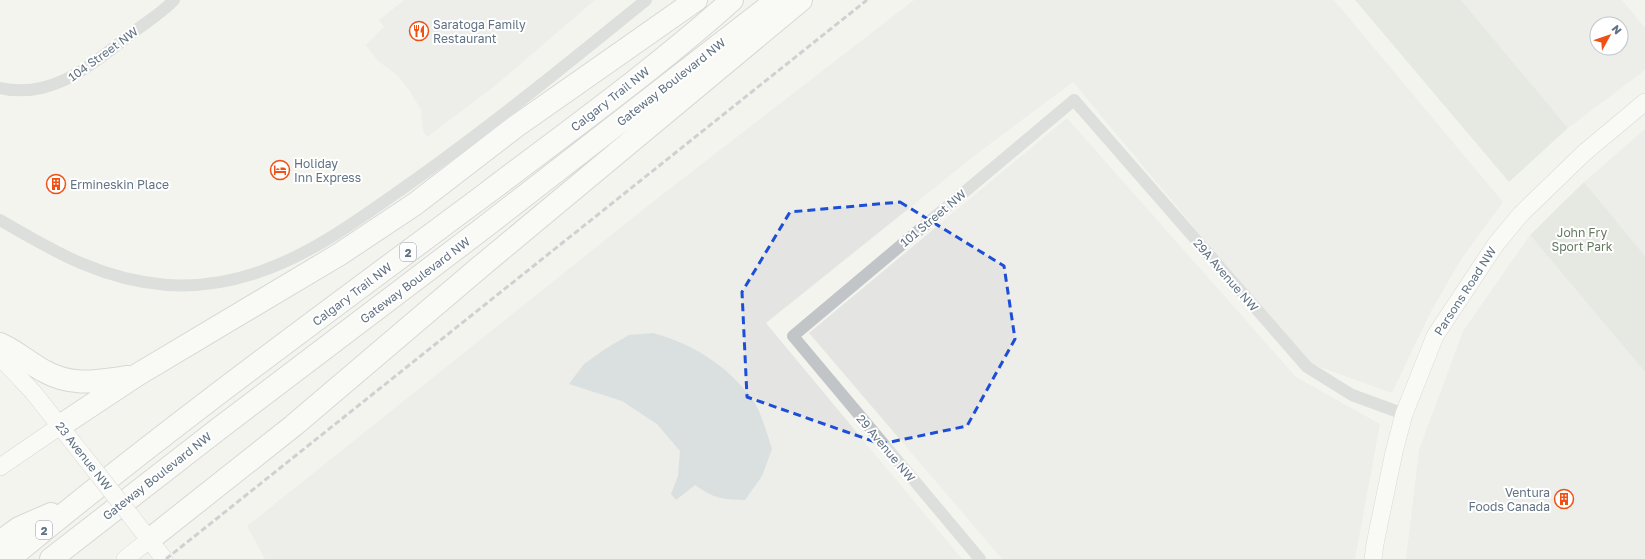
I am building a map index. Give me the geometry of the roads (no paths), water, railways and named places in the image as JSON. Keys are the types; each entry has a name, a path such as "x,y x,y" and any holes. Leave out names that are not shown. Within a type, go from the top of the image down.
{"highway":[{"path":"60,426 137,375 340,254 415,204 515,128 696,0"},
{"name":"Calgary Trail NW","path":"9,559 80,501 592,114 701,28 732,0"},
{"name":"Gateway Boulevard NW","path":"51,559 215,431 482,229 777,0"},
{"path":"158,551 293,426 480,267 801,0"},
{"path":"0,344 10,348 45,372 69,381 90,383 137,375"},
{"path":"0,542 18,528 80,501"}],"main road":[{"name":"Parsons Road NW","path":"1373,559 1394,452 1404,414 1435,336 1502,235 1561,174 1645,102"},
{"name":"23 Avenue NW","path":"0,357 20,377 60,426 158,551"},
{"path":"0,467 60,426"},
{"path":"125,559 158,551"}],"street":[{"name":"104 Street NW","path":"0,88 28,90 55,85 67,80 94,63 174,0"},
{"path":"0,220 66,258 96,270 132,280 168,285 196,285 225,281 258,272 311,248 384,202 458,148 646,0"},
{"name":"101 Street NW","path":"793,336 1074,100"},
{"name":"29A Avenue NW","path":"1074,100 1308,367 1352,395 1404,414"},
{"name":"29 Avenue NW","path":"793,336 980,559"}],"railway":[{"path":"166,559 867,0"}],"place":[{"name":"Saratoga Family Restaurant","path":"419,31"},
{"name":"Holiday Inn Express","path":"280,170"},
{"name":"Ermineskin Place","path":"56,184"},
{"name":"Ventura Foods Canada","path":"1564,499"}],"park label":[{"name":"John Fry Sport Park","path":"1582,239"}]}
